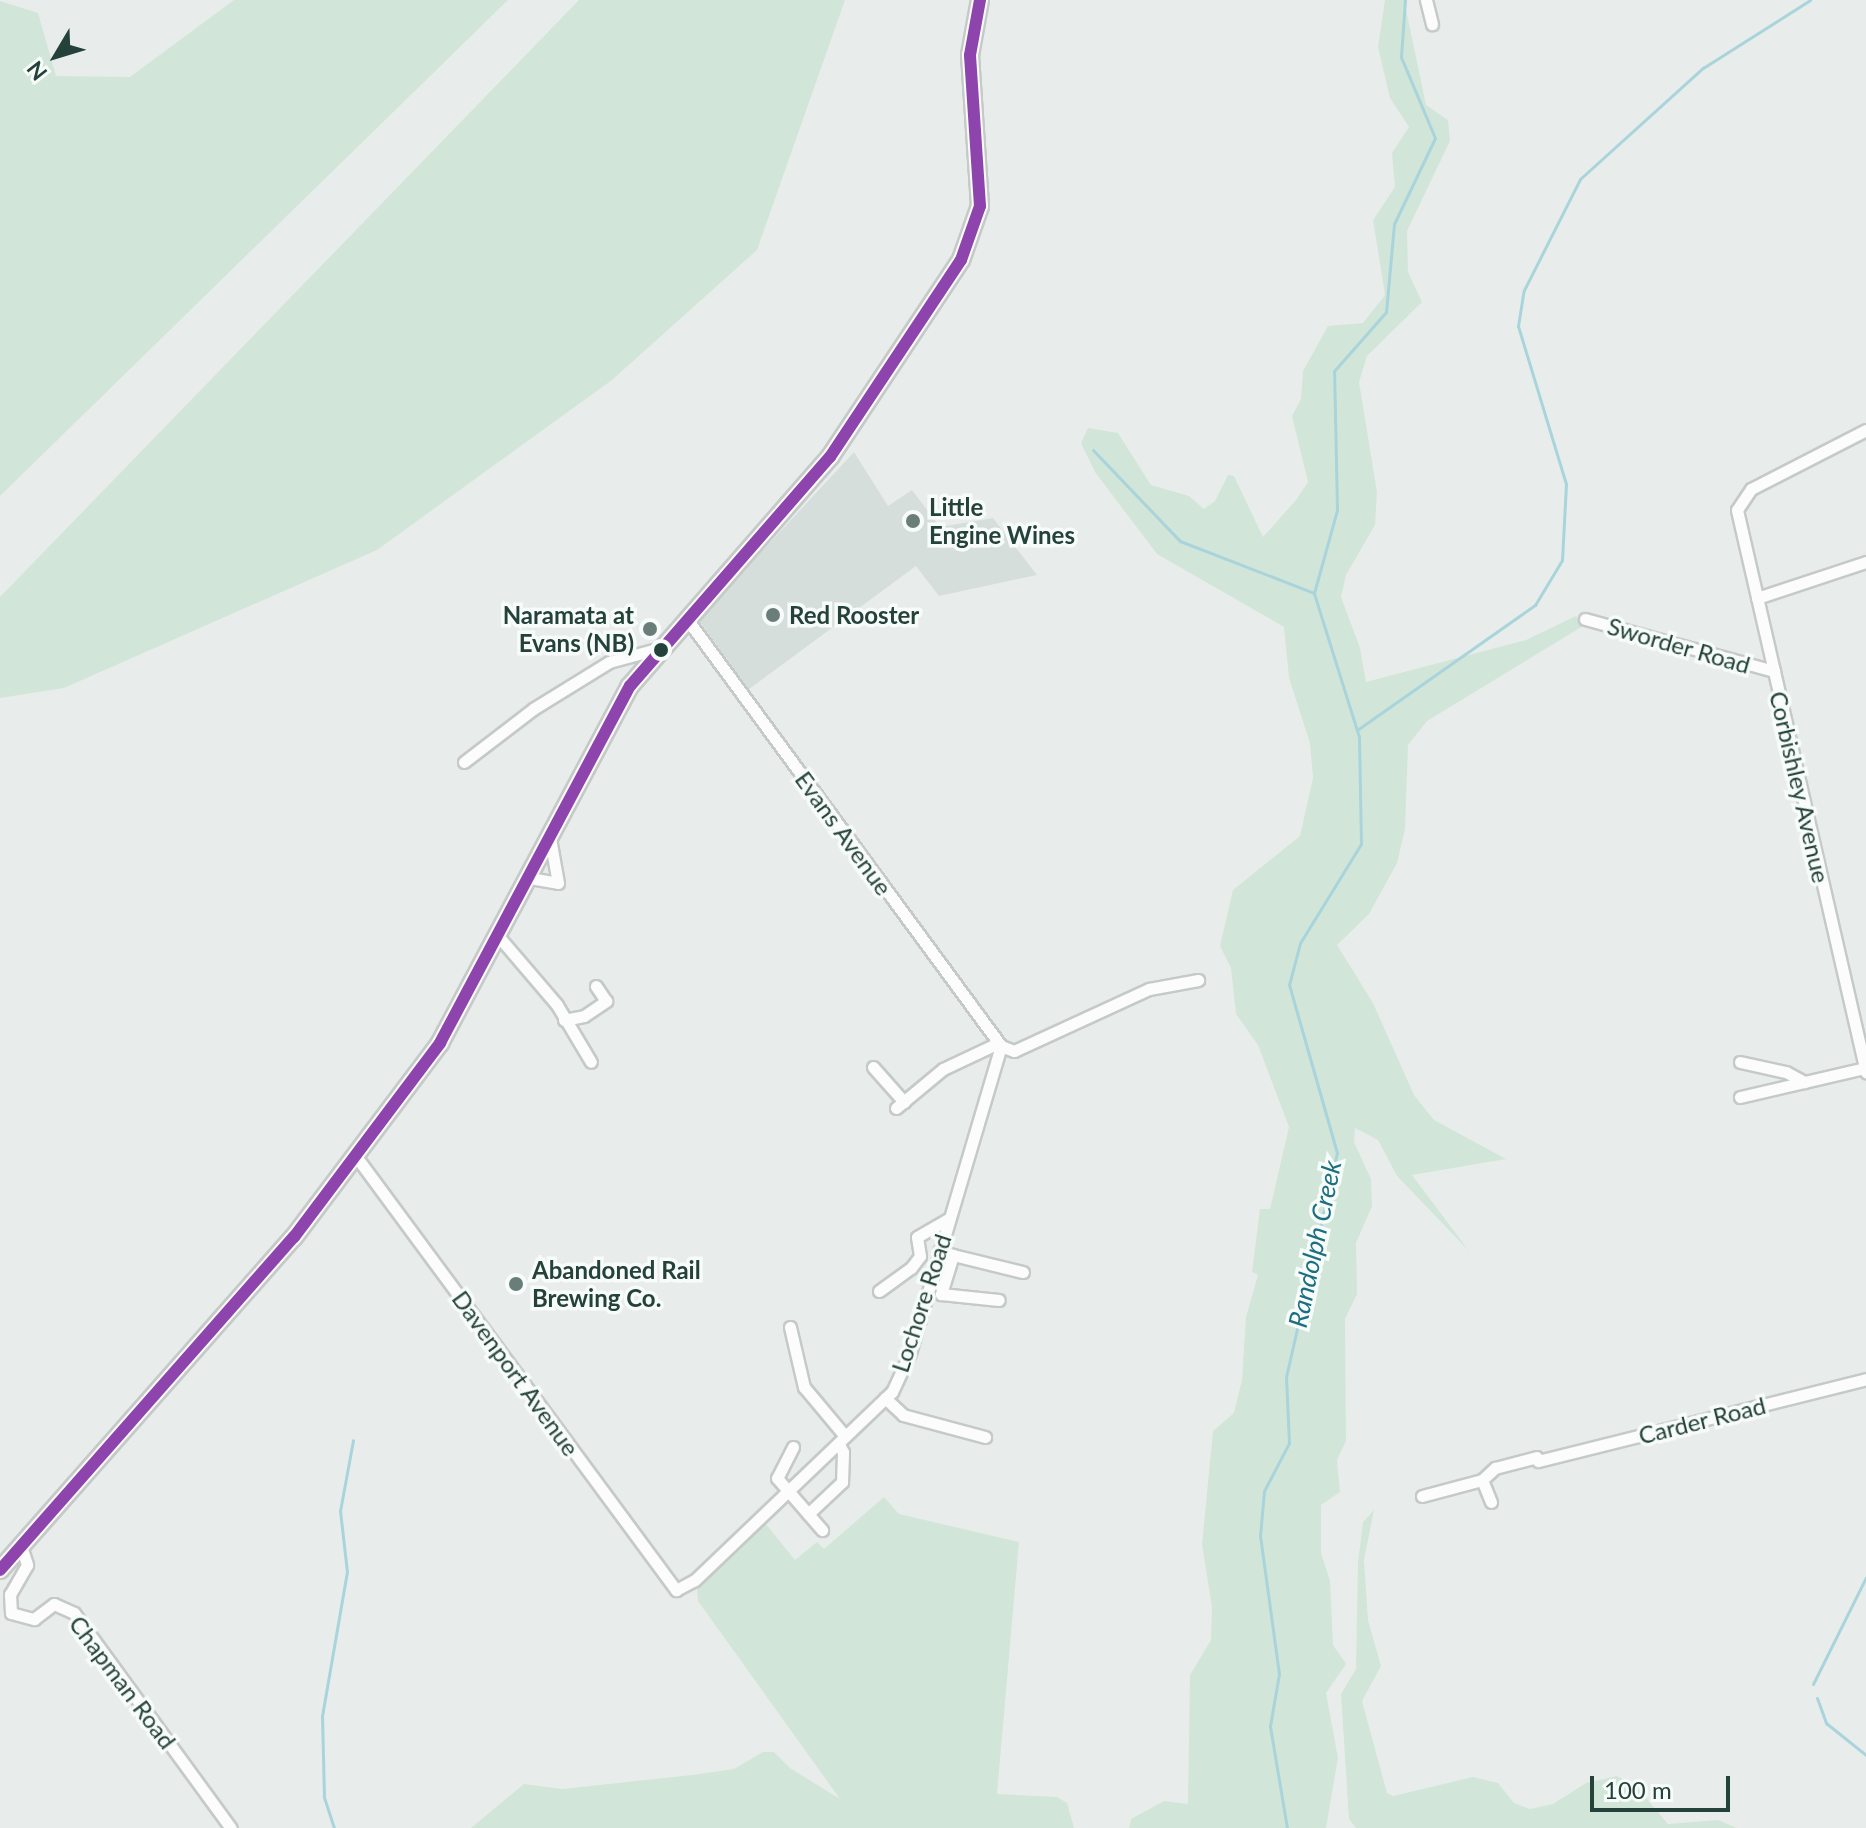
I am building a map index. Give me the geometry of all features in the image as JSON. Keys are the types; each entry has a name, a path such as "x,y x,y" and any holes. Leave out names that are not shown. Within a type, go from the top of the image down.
{"main road":[{"path":"0,1570 294,1237 452,1025 630,686 844,439 973,239 980,190 971,36 980,0"}],"street":[{"path":"1426,0 1432,24"},
{"name":"Corbishley Avenue","path":"1866,430 1751,489 1738,501 1738,519 1866,1070"},
{"path":"1757,598 1866,562"},
{"name":"Evans Avenue","path":"687,619 1000,1044"},
{"name":"Sworder Road","path":"1585,619 1774,671"},
{"path":"464,762 533,709 609,662 661,648"},
{"path":"530,878 558,883 550,838"},
{"path":"499,937 557,1005 591,1062"},
{"path":"873,1067 900,1105 943,1069 1000,1044 1014,1051 1149,989 1198,980"},
{"path":"564,1020 584,1016 606,1001 596,986"},
{"name":"Lochore Road","path":"676,1590 695,1580 885,1398 910,1353 1000,1044"},
{"path":"1740,1062 1786,1072 1804,1082"},
{"path":"1740,1097 1866,1070"},
{"name":"Davenport Avenue","path":"355,1155 676,1590"},
{"path":"879,1291 911,1268 920,1256 917,1237 948,1219"},
{"path":"939,1251 1023,1272"},
{"path":"953,1255 941,1294 999,1300"},
{"path":"790,1327 804,1387 842,1440 842,1482 808,1514"},
{"name":"Carder Road","path":"1422,1496 1482,1480 1495,1468 1866,1379"},
{"path":"885,1398 903,1415 985,1437"},
{"path":"793,1447 777,1478 822,1530"},
{"path":"1482,1480 1491,1502"},
{"name":"Chapman Road","path":"21,1546 27,1565 10,1594 11,1613 34,1619 54,1604 74,1613 231,1828"}],"shaded area":[{"path":"854,452 888,506 912,490 940,527 993,518 1037,575 939,596 916,566 749,689 700,622 702,616"}],"green space":[{"path":"234,0 508,0 0,496 0,1 38,13 56,76 130,77"},
{"path":"579,0 845,0 757,250 612,380 377,550 64,688 0,698 0,597"},
{"path":"1385,0 1404,0 1426,105 1448,120 1450,141 1407,231 1408,272 1422,302 1367,356 1359,382 1377,492 1375,525 1346,575 1341,597 1360,648 1366,682 1526,640 1576,616 1583,626 1427,721 1408,745 1405,829 1397,863 1369,914 1337,945 1373,1003 1414,1095 1434,1120 1506,1159 1412,1175 1469,1251 1397,1176 1378,1140 1355,1128 1354,1142 1371,1179 1372,1206 1356,1243 1357,1294 1345,1319 1346,1441 1337,1460 1340,1492 1321,1505 1321,1553 1330,1581 1333,1645 1346,1664 1326,1693 1338,1758 1326,1828 1129,1828 1131,1819 1164,1801 1188,1804 1190,1675 1211,1640 1212,1607 1202,1545 1213,1431 1234,1413 1242,1380 1246,1317 1258,1275 1252,1272 1260,1209 1270,1209 1289,1127 1258,1045 1236,1014 1231,968 1220,946 1233,890 1300,836 1313,778 1310,743 1289,678 1284,627 1157,554 1095,472 1081,443 1088,428 1118,433 1151,485 1189,496 1204,509 1215,501 1228,475 1234,476 1263,537 1296,500 1308,482 1292,416 1301,399 1303,371 1328,326 1363,323 1385,295 1373,220 1395,187 1392,153 1409,127 1390,98 1378,47"},
{"path":"884,1497 899,1514 1019,1542 997,1794 1057,1797 1067,1803 1074,1828 471,1828 524,1784 562,1789 692,1775 734,1769 763,1752 774,1752 790,1768 840,1799 698,1601 697,1588 765,1523 795,1560 817,1542 824,1549"},
{"path":"1374,1510 1364,1560 1368,1620 1381,1666 1362,1701 1387,1793 1393,1796 1473,1777 1498,1783 1514,1803 1530,1809 1553,1804 1586,1783 1617,1776 1637,1787 1668,1824 1718,1820 1737,1828 1356,1828 1349,1819 1341,1694 1356,1669 1358,1562 1363,1522"}],"waterway":[{"name":"Randolph Creek","path":"1287,1828 1270,1726 1279,1674 1260,1536 1264,1491 1289,1443 1286,1377 1337,1153 1289,985 1300,943 1361,844 1359,737 1314,593 1337,510 1334,371 1386,312 1394,224 1435,138 1401,57 1405,0"},
{"path":"1357,730 1535,605 1562,560 1566,484 1518,326 1524,290 1580,179 1703,68 1810,0"},
{"path":"1093,450 1180,541 1314,593"},
{"path":"334,1828 324,1797 322,1716 347,1572 340,1511 353,1440"},
{"path":"1813,1684 1866,1577"},
{"path":"1817,1698 1826,1723 1866,1755"}],"transit line":[{"path":"0,1570 294,1237 440,1043 630,686 830,457 961,260 980,206 970,55 980,0"}],"place":[{"name":"Little Engine Wines","path":"913,521"},
{"name":"Red Rooster","path":"773,615"},
{"name":"Naramata at Evans (NB)","path":"650,629"},
{"name":"Abandoned Rail Brewing Co.","path":"516,1284"}]}
